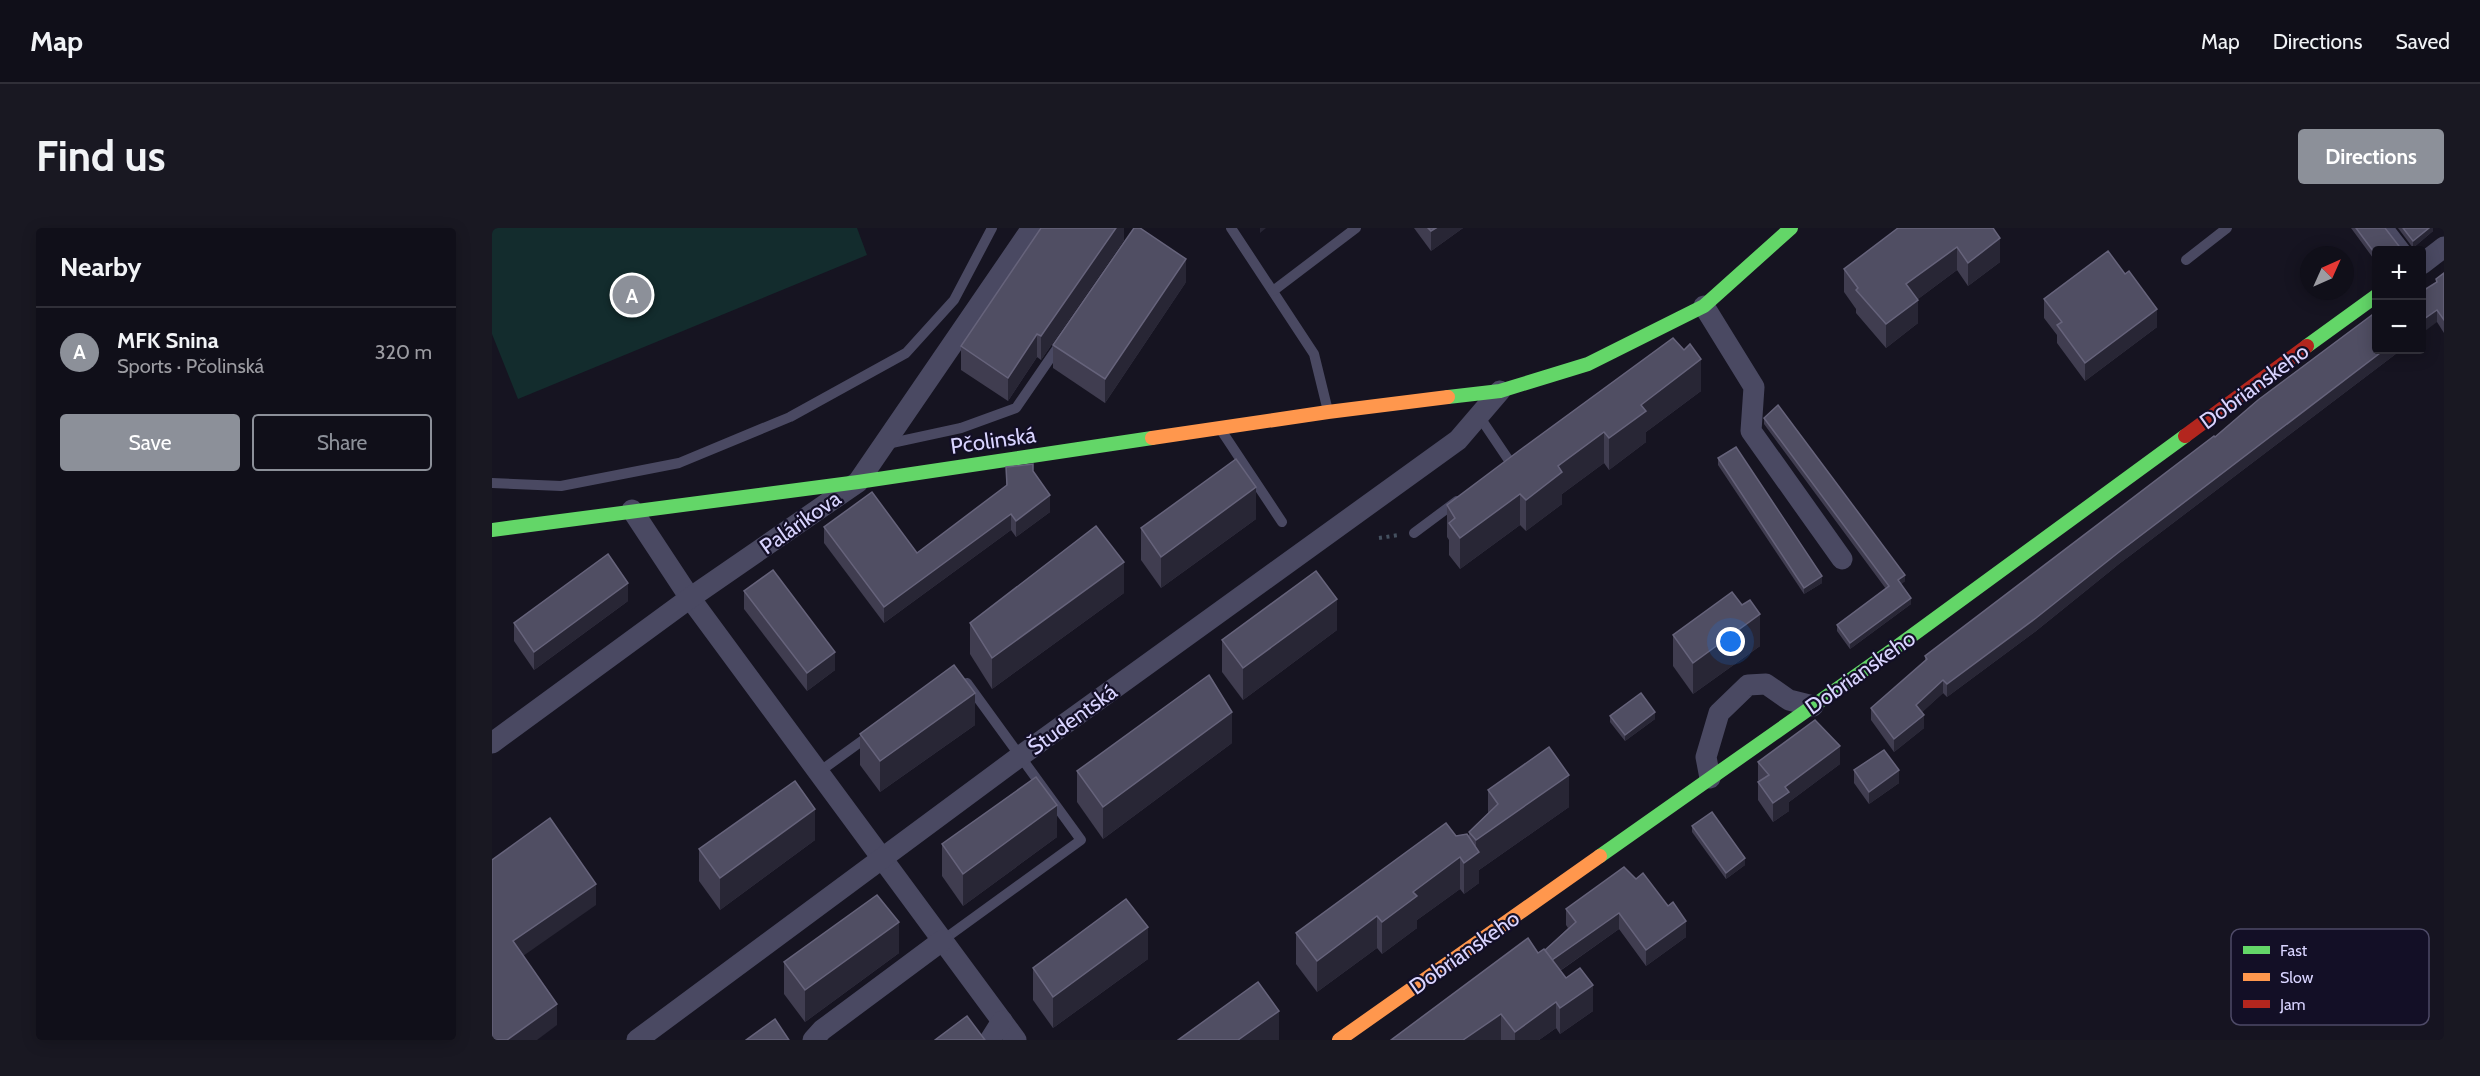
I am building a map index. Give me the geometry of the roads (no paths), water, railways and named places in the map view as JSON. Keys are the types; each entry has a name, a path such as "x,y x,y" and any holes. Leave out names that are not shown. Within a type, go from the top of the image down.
{"main road":[{"name":"Pčolinská","path":"492,530 858,482 1328,412 1500,391 1588,364 1634,346 1704,306 1791,228"},
{"name":"Dobrianskeho","path":"1339,1040 1813,706 2372,299"}],"street":[{"name":"Palárikova","path":"492,743 690,598 858,482 1032,228"},
{"path":"2426,260 2444,247"},
{"path":"1704,306 1755,387 1751,431 1842,559"},
{"name":"Študentská","path":"637,1040 1020,756 1458,440 1500,391"},
{"path":"632,510 690,598 1016,1040"},
{"path":"1710,778 1706,756 1719,713 1748,685 1766,684 1789,700 1813,706"},
{"path":"813,1040 822,1030 943,940"},
{"path":"990,1040 1002,1021"}],"lane":[{"path":"492,483 561,486 679,463 790,417 906,352 954,300 992,228"},
{"path":"1231,228 1314,354 1328,412"},
{"path":"1273,291 1356,228"},
{"path":"2186,260 2228,228"},
{"path":"2389,228 2403,246"},
{"path":"884,445 961,428 1016,408 1069,332"},
{"path":"1479,416 1510,462"},
{"path":"1220,428 1282,522"},
{"path":"1500,470 1519,455"},
{"path":"1414,533 1462,498"},
{"path":"943,940 1081,840 958,671"},
{"path":"819,772 884,725"}],"place":[{"name":"MFK Snina","path":"632,295"}]}
